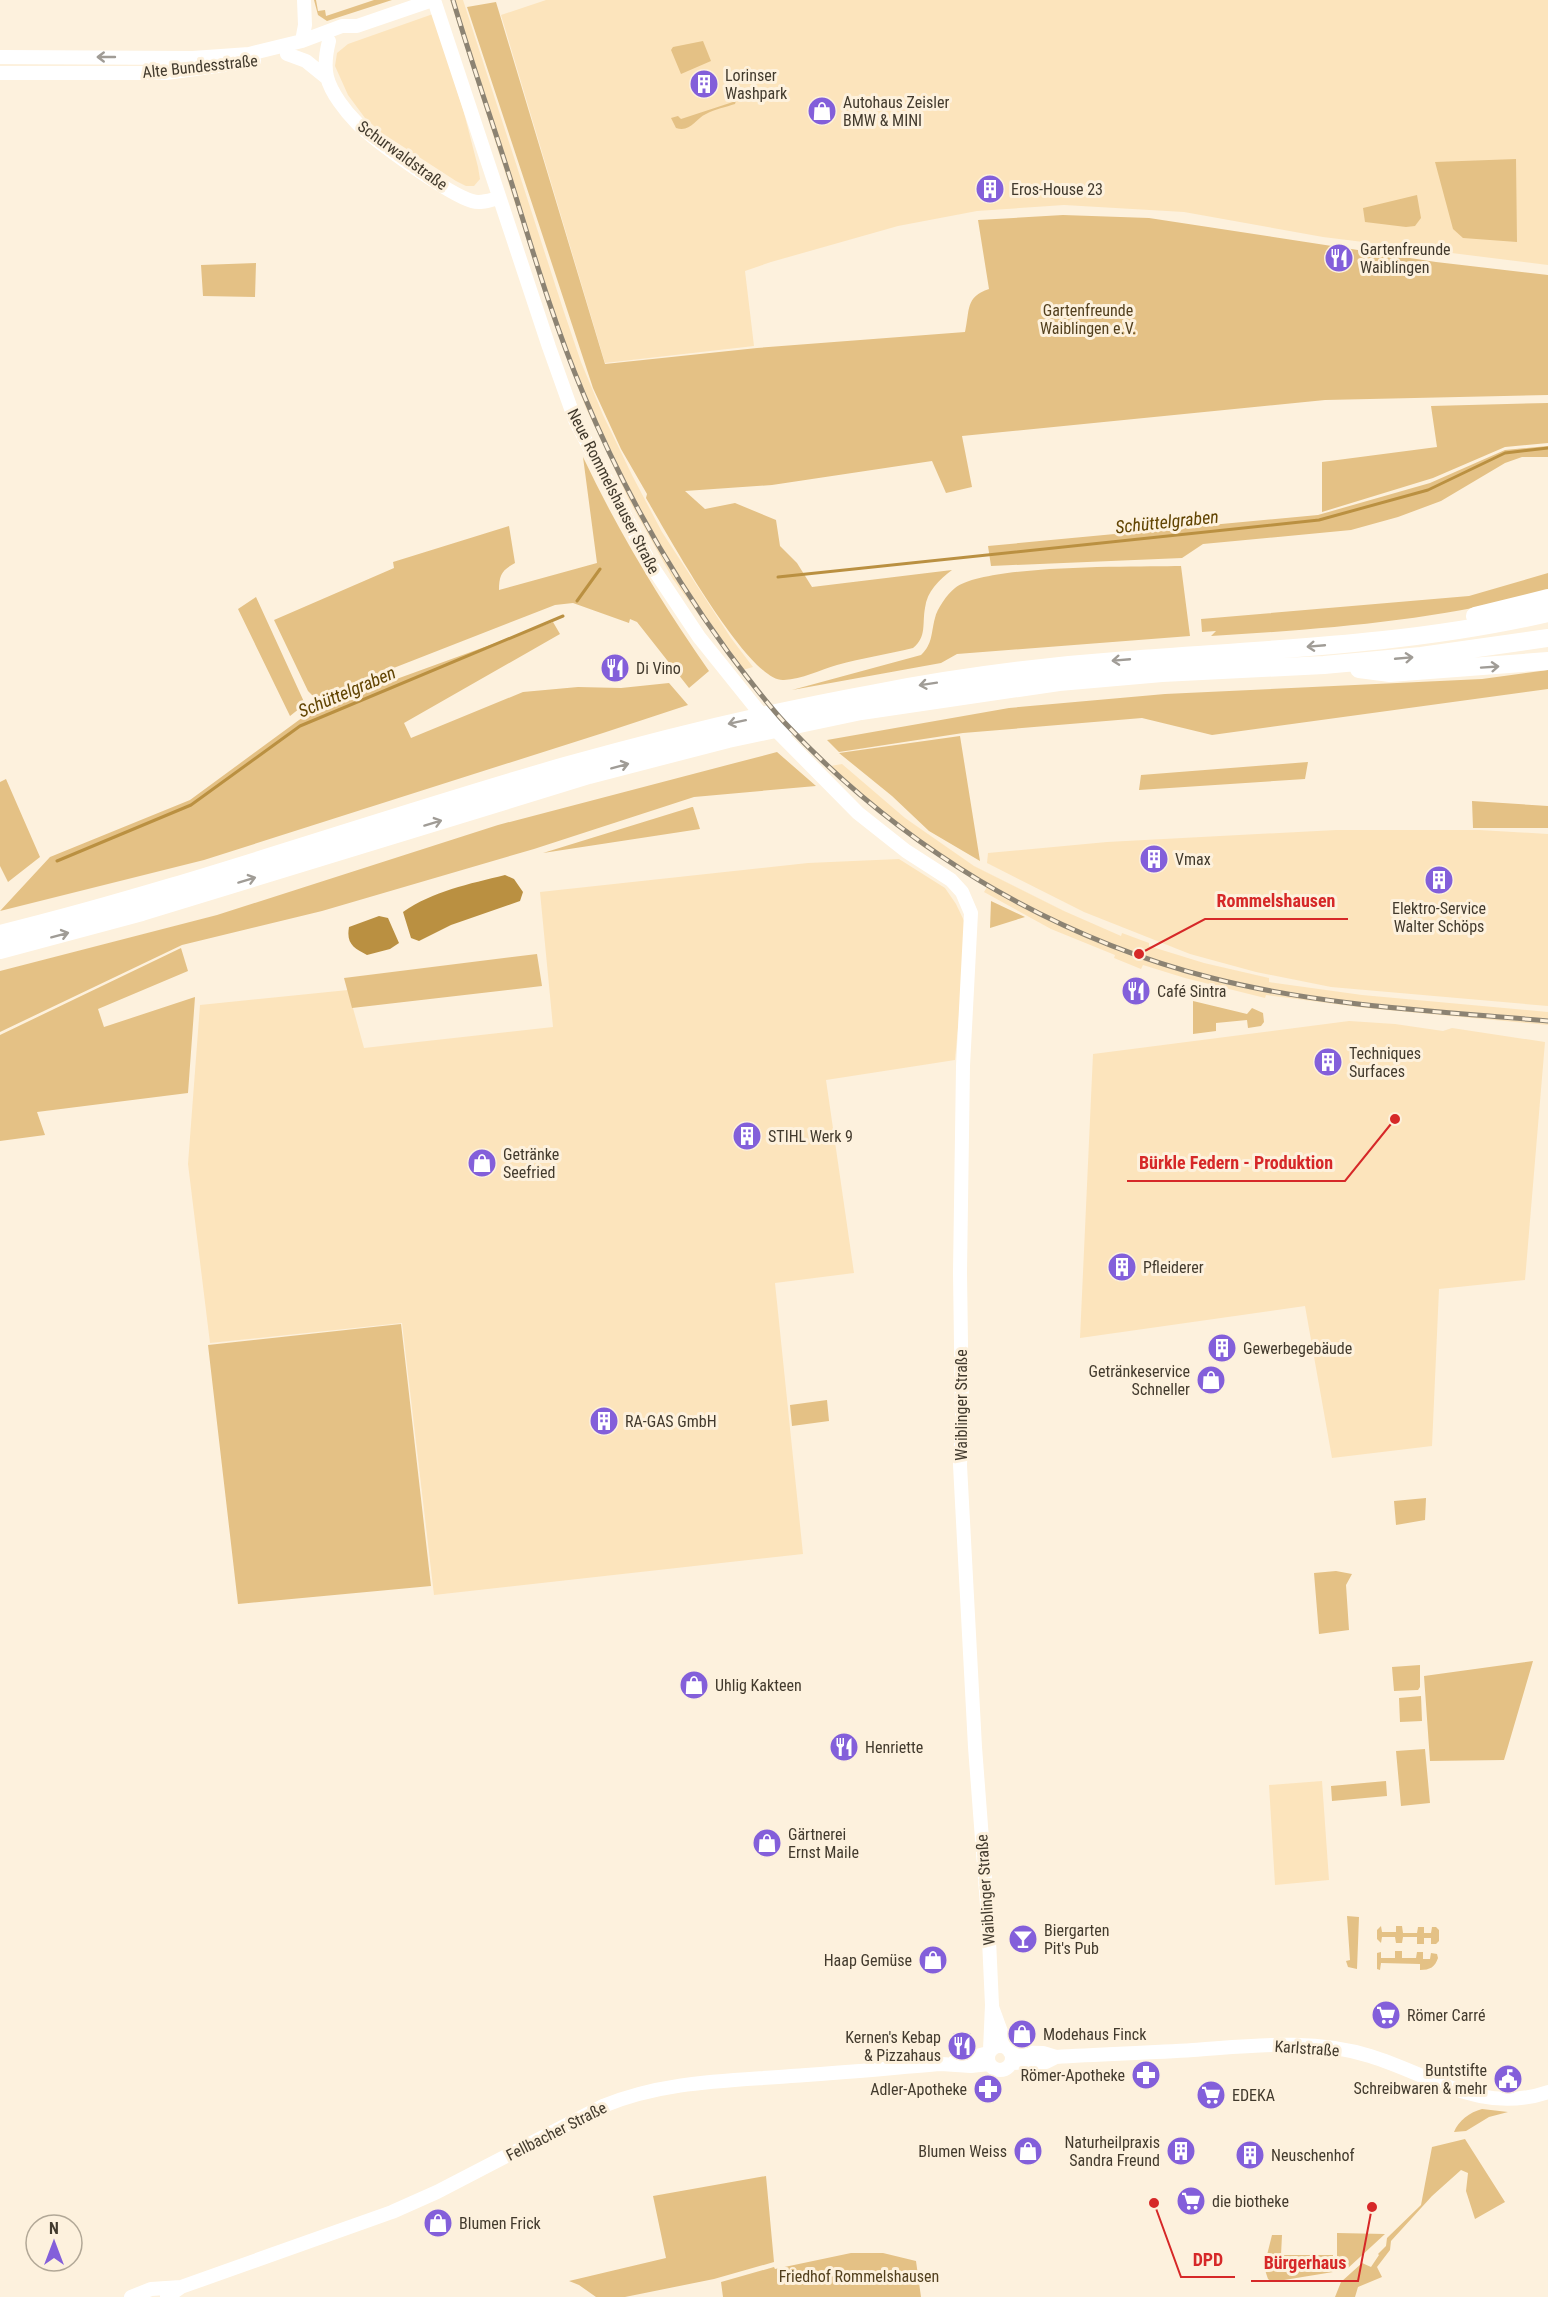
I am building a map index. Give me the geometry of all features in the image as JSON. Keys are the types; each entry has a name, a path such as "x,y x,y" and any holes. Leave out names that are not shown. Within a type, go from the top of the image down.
{"highway":[{"path":"1374,641 1428,624 1548,598"},
{"path":"1,946 159,891 563,767 678,736 810,706 915,686 1025,670 1374,641 1465,629 1548,613"},
{"path":"1,946 152,909 540,789 728,739 861,711 1008,688 1162,673 1324,665 1421,656 1548,638"},
{"path":"1324,665 1390,673 1548,661"}],"street":[{"name":"Alte Bundesstraße","path":"0,73 166,73 254,62 287,54 328,36 342,26 357,26 434,0"},
{"name":"Neue Rommelshauser Straße","path":"434,0 575,420 651,565 730,679 764,718 858,813 893,840"},
{"path":"305,3 312,21 328,36 327,78"},
{"path":"302,41 305,3"},
{"name":"Alte Bundesstraße","path":"0,57 193,58 249,54 328,36"},
{"name":"Schurwaldstraße","path":"287,54 306,61 327,78 358,125 408,161 462,197 474,202 499,198"},
{"name":"Waiblinger Straße","path":"893,840 951,880 962,892 971,913 963,1089 960,1465 975,1746 988,1918 992,2005 989,2056"},
{"name":"Waiblinger Straße","path":"992,2005 1009,2054"},
{"name":"Karlstraße","path":"1009,2054 1046,2062 1056,2057 1311,2045 1368,2055 1463,2092 1491,2099 1519,2100 1548,2092"},
{"path":"998,2046 1009,2054 1004,2070 998,2070 989,2056 998,2046"},
{"name":"Fellbacher Straße","path":"131,2297 151,2289 181,2287 392,2212 437,2192 603,2106 629,2095 664,2087 952,2064 960,2059 989,2056"},
{"name":"Fellbacher Straße","path":"167,2297 181,2287"}],"shaded area":[{"path":"450,0 463,0 564,312 581,362 603,415 662,532 731,638 753,667 739,671 673,579 629,500 586,408 551,316"},
{"path":"546,0 1548,0 1548,265 1323,237 1184,212 1064,205 977,211 898,226 745,271 754,346 605,363 501,15"},
{"path":"433,14 463,109 478,167 480,179 474,186 466,186 456,181 382,133 365,118 348,95 335,66 337,53 348,44"},
{"path":"842,764 905,818 974,866 1064,911 1121,936 1122,933 1149,943 1149,946 1204,963 1269,978 1269,982 1362,995 1548,1012 1548,1025 1365,1008 1266,995 1265,998 1143,965 1141,969 1114,958 1115,955 1051,929 984,892 987,887 923,847 825,767"},
{"path":"1336,830 1479,830 1548,834 1548,1006 1331,987 1256,972 1190,954 1084,912 987,863 988,853 1107,842"},
{"path":"899,859 945,888 967,927 955,1060 826,1080 854,1273 775,1283 803,1554 434,1595 402,1323 210,1343 188,1164 200,1005 348,990 364,1048 553,1027 540,892 808,863"},
{"path":"505,875 514,879 523,892 520,901 451,925 419,941 411,938 403,912 439,893"},
{"path":"379,916 388,918 399,943 390,949 367,955 352,945 348,933 349,927"},
{"path":"1349,1021 1395,1024 1443,1031 1452,1028 1545,1042 1525,1280 1439,1289 1432,1446 1332,1458 1305,1306 1080,1338 1093,1054"},
{"path":"1322,1781 1329,1880 1275,1885 1269,1785"}],"green space":[{"path":"314,0 316,0 318,11 325,10 326,16 374,0 392,0 327,21 318,15"},
{"name":"Gartenfreunde Waiblingen e.V.","path":"496,2 605,364 757,348 965,332 972,300 981,292 989,289 978,220 1063,215 1149,218 1436,262 1548,275 1548,395 1325,400 962,436 972,487 946,493 932,461 772,485 685,491 705,509 735,503 776,520 780,546 797,563 812,587 952,570 938,582 928,596 922,635 913,648 846,663 791,679 784,680 769,675 750,658 730,633 689,571 646,498 647,494 621,449 593,388 467,7"},
{"path":"703,41 711,61 681,74 671,50 673,47"},
{"path":"736,101 735,104 702,116 685,129 676,128 671,118 678,116 681,119"},
{"path":"1516,159 1517,242 1463,238 1453,229 1435,162"},
{"path":"1417,195 1421,218 1415,226 1365,222 1363,208"},
{"path":"256,263 255,297 203,296 201,265"},
{"path":"1548,403 1548,443 1505,447 1433,478 1322,512 1322,462 1437,447 1431,406"},
{"path":"1548,446 1548,457 1522,457 1505,463 1441,501 1398,517 1351,530 1203,544 1182,558 991,566 988,546 1318,515 1430,483 1505,450"},
{"path":"583,457 642,567 709,671 689,688 637,622 630,619 629,623 573,603 555,605 322,696 313,696 308,691 274,620 394,568 393,562 509,526 515,563 502,574 499,590 597,563"},
{"path":"1181,566 1190,636 957,654 941,663 792,690 921,655 930,642 936,614 943,602 955,588 972,580 1063,568"},
{"path":"1548,573 1548,591 1464,610 1381,622 1297,630 1211,636 1216,631 1202,632 1201,619 1469,596"},
{"path":"256,597 305,704 290,716 238,609"},
{"path":"553,622 560,634 404,723 411,738 523,692 578,687 621,688 669,683 688,705 204,860 0,911 50,857 190,800 314,709"},
{"path":"1548,670 1548,689 1212,735 1142,718 963,733 839,752 827,740 1009,708 1165,694 1482,679"},
{"path":"960,736 980,861 929,831 892,796 839,753"},
{"path":"777,752 816,786 694,797 534,849 322,911 182,945 0,1032 0,971 217,915 498,825"},
{"path":"1308,762 1305,779 1139,790 1141,775"},
{"path":"6,779 40,857 8,882 0,866 0,782"},
{"path":"1472,801 1548,806 1548,828 1473,828"},
{"path":"692,807 700,829 543,853"},
{"path":"991,901 1025,917 990,928"},
{"path":"181,948 188,971 98,1009 104,1027 195,997 188,1093 37,1112 45,1135 0,1141 0,1035"},
{"path":"537,954 542,986 352,1008 344,978"},
{"path":"1193,1001 1247,1014 1252,1008 1263,1013 1264,1022 1261,1026 1248,1028 1247,1020 1216,1023 1216,1031 1193,1034"},
{"path":"401,1324 431,1586 238,1604 208,1345"},
{"path":"827,1400 829,1421 792,1426 790,1405"},
{"path":"1426,1498 1425,1520 1396,1525 1394,1501"},
{"path":"1336,1571 1352,1574 1346,1585 1349,1630 1319,1634 1314,1573"},
{"path":"1533,1661 1504,1760 1430,1761 1424,1676"},
{"path":"1420,1665 1418,1690 1394,1691 1392,1667"},
{"path":"1421,1696 1422,1721 1400,1722 1399,1698"},
{"path":"1425,1749 1430,1803 1401,1806 1396,1751"},
{"path":"1386,1781 1387,1796 1332,1801 1331,1786"},
{"path":"1347,1916 1359,1917 1357,1969 1348,1967 1346,1961 1350,1960"},
{"path":"1381,1926 1382,1932 1396,1932 1396,1926 1402,1926 1403,1933 1417,1933 1418,1927 1424,1927 1424,1933 1431,1933 1432,1927 1436,1927 1439,1930 1439,1941 1431,1944 1431,1938 1424,1938 1424,1944 1417,1944 1417,1937 1403,1937 1402,1943 1396,1943 1395,1937 1382,1937 1381,1943 1377,1939 1377,1930"},
{"path":"1395,1951 1402,1951 1402,1958 1416,1958 1417,1952 1423,1952 1423,1959 1430,1959 1431,1953 1437,1954 1438,1958 1434,1966 1427,1969 1420,1970 1420,1964 1381,1963 1380,1970 1377,1969 1377,1953 1381,1952 1381,1958 1395,1958"},
{"path":"1482,2109 1508,2112 1489,2117 1466,2131 1454,2132 1465,2118"},
{"path":"1465,2139 1505,2202 1475,2219 1466,2191 1468,2173 1461,2170 1432,2196 1391,2241 1390,2250 1377,2267 1382,2277 1358,2287 1355,2297 1335,2297 1341,2282 1362,2263 1371,2267 1378,2254 1386,2246 1387,2238 1421,2205 1432,2147"},
{"path":"766,2176 774,2262 714,2279 625,2297 596,2297 569,2281 666,2258 653,2196"},
{"path":"1337,2233 1385,2234 1347,2269 1337,2271"},
{"path":"1272,2235 1282,2235 1281,2255 1333,2255 1333,2272 1272,2282 1268,2279 1264,2267"},
{"name":"Friedhof Rommelshausen","path":"851,2253 883,2253 916,2261 921,2297 723,2297 721,2282 774,2267 775,2269"}],"waterway":[{"name":"Schüttelgraben","path":"778,577 1319,520 1428,490 1505,453 1548,448"},
{"path":"577,601 600,569"},
{"name":"Schüttelgraben","path":"57,861 191,805 300,726 563,616"}],"railway":[{"path":"453,0 553,314 572,367 613,461 666,559 706,621 770,706 830,768 877,809 927,847 980,881 1092,938 1151,960 1212,978 1295,995 1379,1006 1548,1021"}],"place":[{"name":"Lorinser Washpark","path":"704,84"},
{"name":"Autohaus Zeisler BMW & MINI","path":"822,111"},
{"name":"Eros-House 23","path":"990,189"},
{"name":"Gartenfreunde Waiblingen","path":"1339,258"},
{"name":"Di Vino","path":"615,668"},
{"name":"Vmax","path":"1154,859"},
{"name":"Elektro-Service Walter Schöps","path":"1439,880"},
{"name":"Rommelshausen","path":"1139,954"},
{"name":"Café Sintra","path":"1136,991"},
{"name":"Techniques Surfaces","path":"1328,1062"},
{"name":"Bürkle Federn - Produktion","path":"1395,1119"},
{"name":"STIHL Werk 9","path":"747,1136"},
{"name":"Getränke Seefried","path":"482,1163"},
{"name":"Pfleiderer","path":"1122,1267"},
{"name":"Gewerbegebäude","path":"1222,1348"},
{"name":"Getränkeservice Schneller","path":"1211,1380"},
{"name":"RA-GAS GmbH","path":"604,1421"},
{"name":"Uhlig Kakteen","path":"694,1685"},
{"name":"Henriette","path":"844,1747"},
{"name":"Gärtnerei Ernst Maile","path":"767,1843"},
{"name":"Biergarten Pit's Pub","path":"1023,1939"},
{"name":"Haap Gemüse","path":"933,1960"},
{"name":"Römer Carré","path":"1386,2015"},
{"name":"Modehaus Finck","path":"1022,2034"},
{"name":"Kernen's Kebap & Pizzahaus","path":"962,2046"},
{"name":"Römer-Apotheke","path":"1146,2075"},
{"name":"Buntstifte Schreibwaren & mehr","path":"1508,2079"},
{"name":"Adler-Apotheke","path":"988,2089"},
{"name":"EDEKA","path":"1211,2095"},
{"name":"Blumen Weiss","path":"1028,2151"},
{"name":"Naturheilpraxis Sandra Freund","path":"1181,2151"},
{"name":"Neuschenhof","path":"1250,2155"},
{"name":"die biotheke","path":"1191,2201"},
{"name":"DPD","path":"1154,2203"},
{"name":"Bürgerhaus","path":"1372,2207"},
{"name":"Blumen Frick","path":"438,2223"}]}
